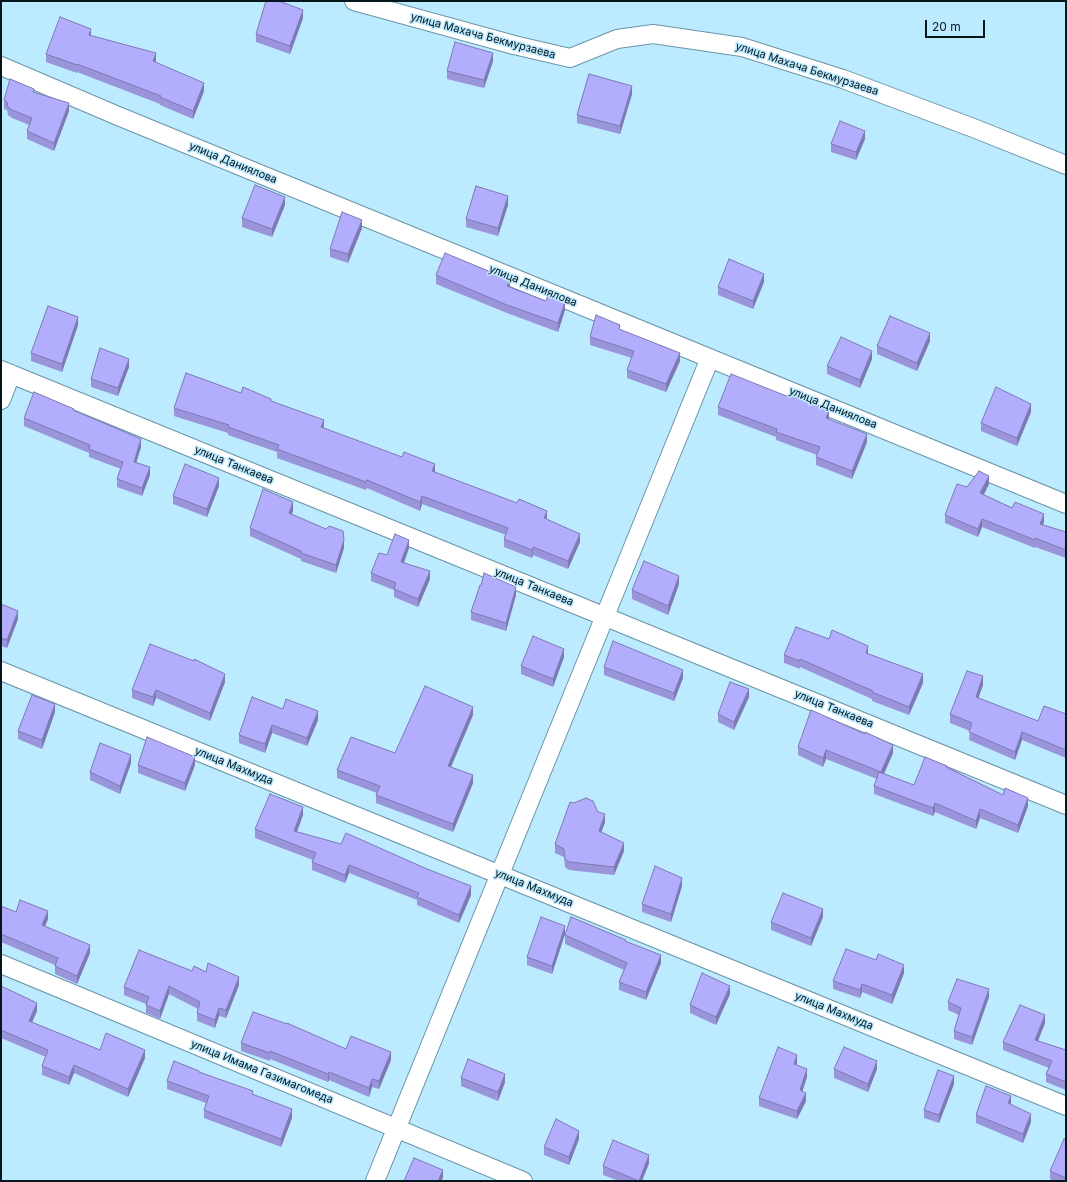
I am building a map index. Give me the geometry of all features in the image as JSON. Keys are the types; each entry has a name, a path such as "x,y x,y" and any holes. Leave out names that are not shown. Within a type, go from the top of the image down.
{"street":[{"name":"улица Махача Бекмурзаева","path":"354,1 514,45 570,58 617,39 653,34 742,47 851,82 1066,165"},
{"name":"улица Даниялова","path":"1,66 133,122 1066,504"},
{"path":"375,1181 710,358"},
{"path":"1,400 6,372"},
{"name":"улица Танкаева","path":"6,372 1066,804"},
{"name":"улица Махмуда","path":"1,671 1066,1106"},
{"name":"улица Имама Газимагомеда","path":"1,964 523,1181"}],"building":[{"path":"266,1 279,1 303,10 290,46 256,34"},
{"path":"60,17 91,29 89,35 156,53 153,61 204,83 193,111 160,97 161,96 77,64 46,54"},
{"path":"455,42 493,53 484,80 447,71"},
{"path":"589,74 632,86 620,126 577,115"},
{"path":"10,79 34,89 33,92 69,103 54,143 27,131 32,118 8,107 7,102 4,100"},
{"path":"840,121 865,131 856,152 831,144"},
{"path":"255,185 285,197 272,229 242,218"},
{"path":"476,186 508,196 498,228 466,219"},
{"path":"342,212 362,220 348,254 330,249"},
{"path":"445,253 510,280 507,286 546,301 548,295 565,302 558,323 507,305 436,275"},
{"path":"729,259 764,274 753,301 718,287"},
{"path":"48,306 78,317 62,364 31,353"},
{"path":"596,315 620,325 619,329 680,353 666,384 627,370 634,351 590,337"},
{"path":"890,316 930,333 917,363 877,346"},
{"path":"841,337 872,351 860,380 827,366"},
{"path":"100,348 129,359 118,388 91,379"},
{"path":"186,373 241,393 243,387 271,399 271,401 324,420 321,427 402,457 404,452 435,464 432,471 517,503 519,499 547,511 544,518 580,534 568,561 533,547 532,550 504,539 508,528 422,496 420,502 367,480 366,482 277,449 279,445 228,427 229,425 174,408"},
{"path":"731,374 789,397 790,394 829,410 826,418 867,434 852,471 816,457 820,447 776,432 777,429 718,407"},
{"path":"996,387 1031,404 1017,438 981,423"},
{"path":"34,392 141,439 134,462 150,467 142,488 117,479 123,462 89,449 90,445 24,418"},
{"path":"185,464 219,478 207,509 173,496"},
{"path":"979,471 989,476 980,493 1012,508 1015,502 1044,514 1040,524 1066,532 1066,550 1035,538 1035,540 982,519 978,529 945,515 957,484 967,487"},
{"path":"263,489 293,502 289,513 326,529 329,526 343,531 344,540 336,565 301,553 301,551 250,528"},
{"path":"395,534 409,540 401,562 430,571 418,599 394,589 396,583 371,573 379,553 387,555"},
{"path":"644,561 679,576 668,606 632,590"},
{"path":"484,573 516,587 506,623 471,612 480,585 481,586"},
{"path":"1,604 18,611 7,640 1,638"},
{"path":"796,627 829,639 832,630 868,646 866,653 923,674 909,707 800,659 800,661 784,655"},
{"path":"533,636 564,649 553,679 521,666"},
{"path":"613,641 683,670 674,693 604,667"},
{"path":"150,644 194,661 194,659 225,674 210,713 156,690 153,697 132,690"},
{"path":"967,671 983,676 976,697 1038,721 1044,706 1066,714 1066,750 1022,732 1015,752 969,732 972,723 950,714"},
{"path":"730,682 749,689 734,722 718,714"},
{"path":"425,686 473,707 448,766 473,775 453,824 376,795 380,786 337,770 351,737 395,753"},
{"path":"32,695 55,704 42,740 18,731"},
{"path":"252,697 283,709 286,699 318,711 307,738 272,725 265,744 239,735"},
{"path":"811,710 893,745 881,772 826,750 823,758 798,747"},
{"path":"147,737 195,757 185,783 138,765"},
{"path":"100,743 131,755 120,786 90,772"},
{"path":"925,757 947,766 946,767 1003,795 1005,788 1028,798 1018,825 980,809 976,821 935,803 933,808 874,786 879,772 914,785"},
{"path":"270,794 303,807 294,831 341,844 346,833 427,869 471,886 459,915 417,897 419,893 349,865 345,875 312,862 316,853 255,829"},
{"path":"586,798 593,801 598,812 605,814 599,831 624,843 614,867 569,862 565,859 564,849 555,844 570,802 574,803"},
{"path":"655,866 682,878 671,914 642,904"},
{"path":"783,893 823,909 811,938 771,922"},
{"path":"20,900 48,911 42,925 90,945 77,976 55,966 58,958 1,934 1,906 16,912"},
{"path":"541,917 565,926 552,966 527,957"},
{"path":"571,917 661,955 646,992 619,982 627,963 565,935"},
{"path":"846,949 876,960 878,954 904,965 892,995 862,984 860,990 833,981"},
{"path":"139,950 192,971 194,966 206,972 208,963 239,977 226,1010 219,1008 215,1020 197,1013 200,1002 169,986 160,1011 146,1005 149,997 124,987"},
{"path":"702,973 730,986 716,1017 690,1005"},
{"path":"957,979 989,989 972,1037 954,1031 961,1008 948,1002"},
{"path":"1,986 37,1003 29,1021 100,1050 106,1033 145,1050 128,1089 74,1065 69,1077 42,1066 48,1050 1,1030"},
{"path":"1020,1005 1045,1015 1035,1040 1066,1050 1066,1082 1046,1074 1052,1061 1003,1042"},
{"path":"253,1012 287,1023 346,1049 351,1036 391,1052 379,1081 372,1079 369,1088 329,1072 328,1074 270,1051 270,1053 241,1043"},
{"path":"778,1047 797,1055 794,1064 807,1069 800,1090 806,1093 797,1111 759,1098"},
{"path":"844,1047 877,1061 868,1084 834,1069"},
{"path":"468,1059 505,1074 498,1092 461,1078"},
{"path":"174,1061 199,1072 253,1091 252,1094 292,1109 281,1139 204,1110 209,1096 167,1081"},
{"path":"938,1070 954,1076 939,1115 924,1110"},
{"path":"986,1086 1011,1096 1008,1103 1031,1114 1023,1134 976,1115"},
{"path":"556,1119 579,1131 569,1157 544,1147"},
{"path":"1064,1139 1066,1140 1066,1178 1050,1171"},
{"path":"613,1140 649,1155 639,1181 603,1166"},
{"path":"414,1158 443,1170 438,1181 404,1181"}]}
